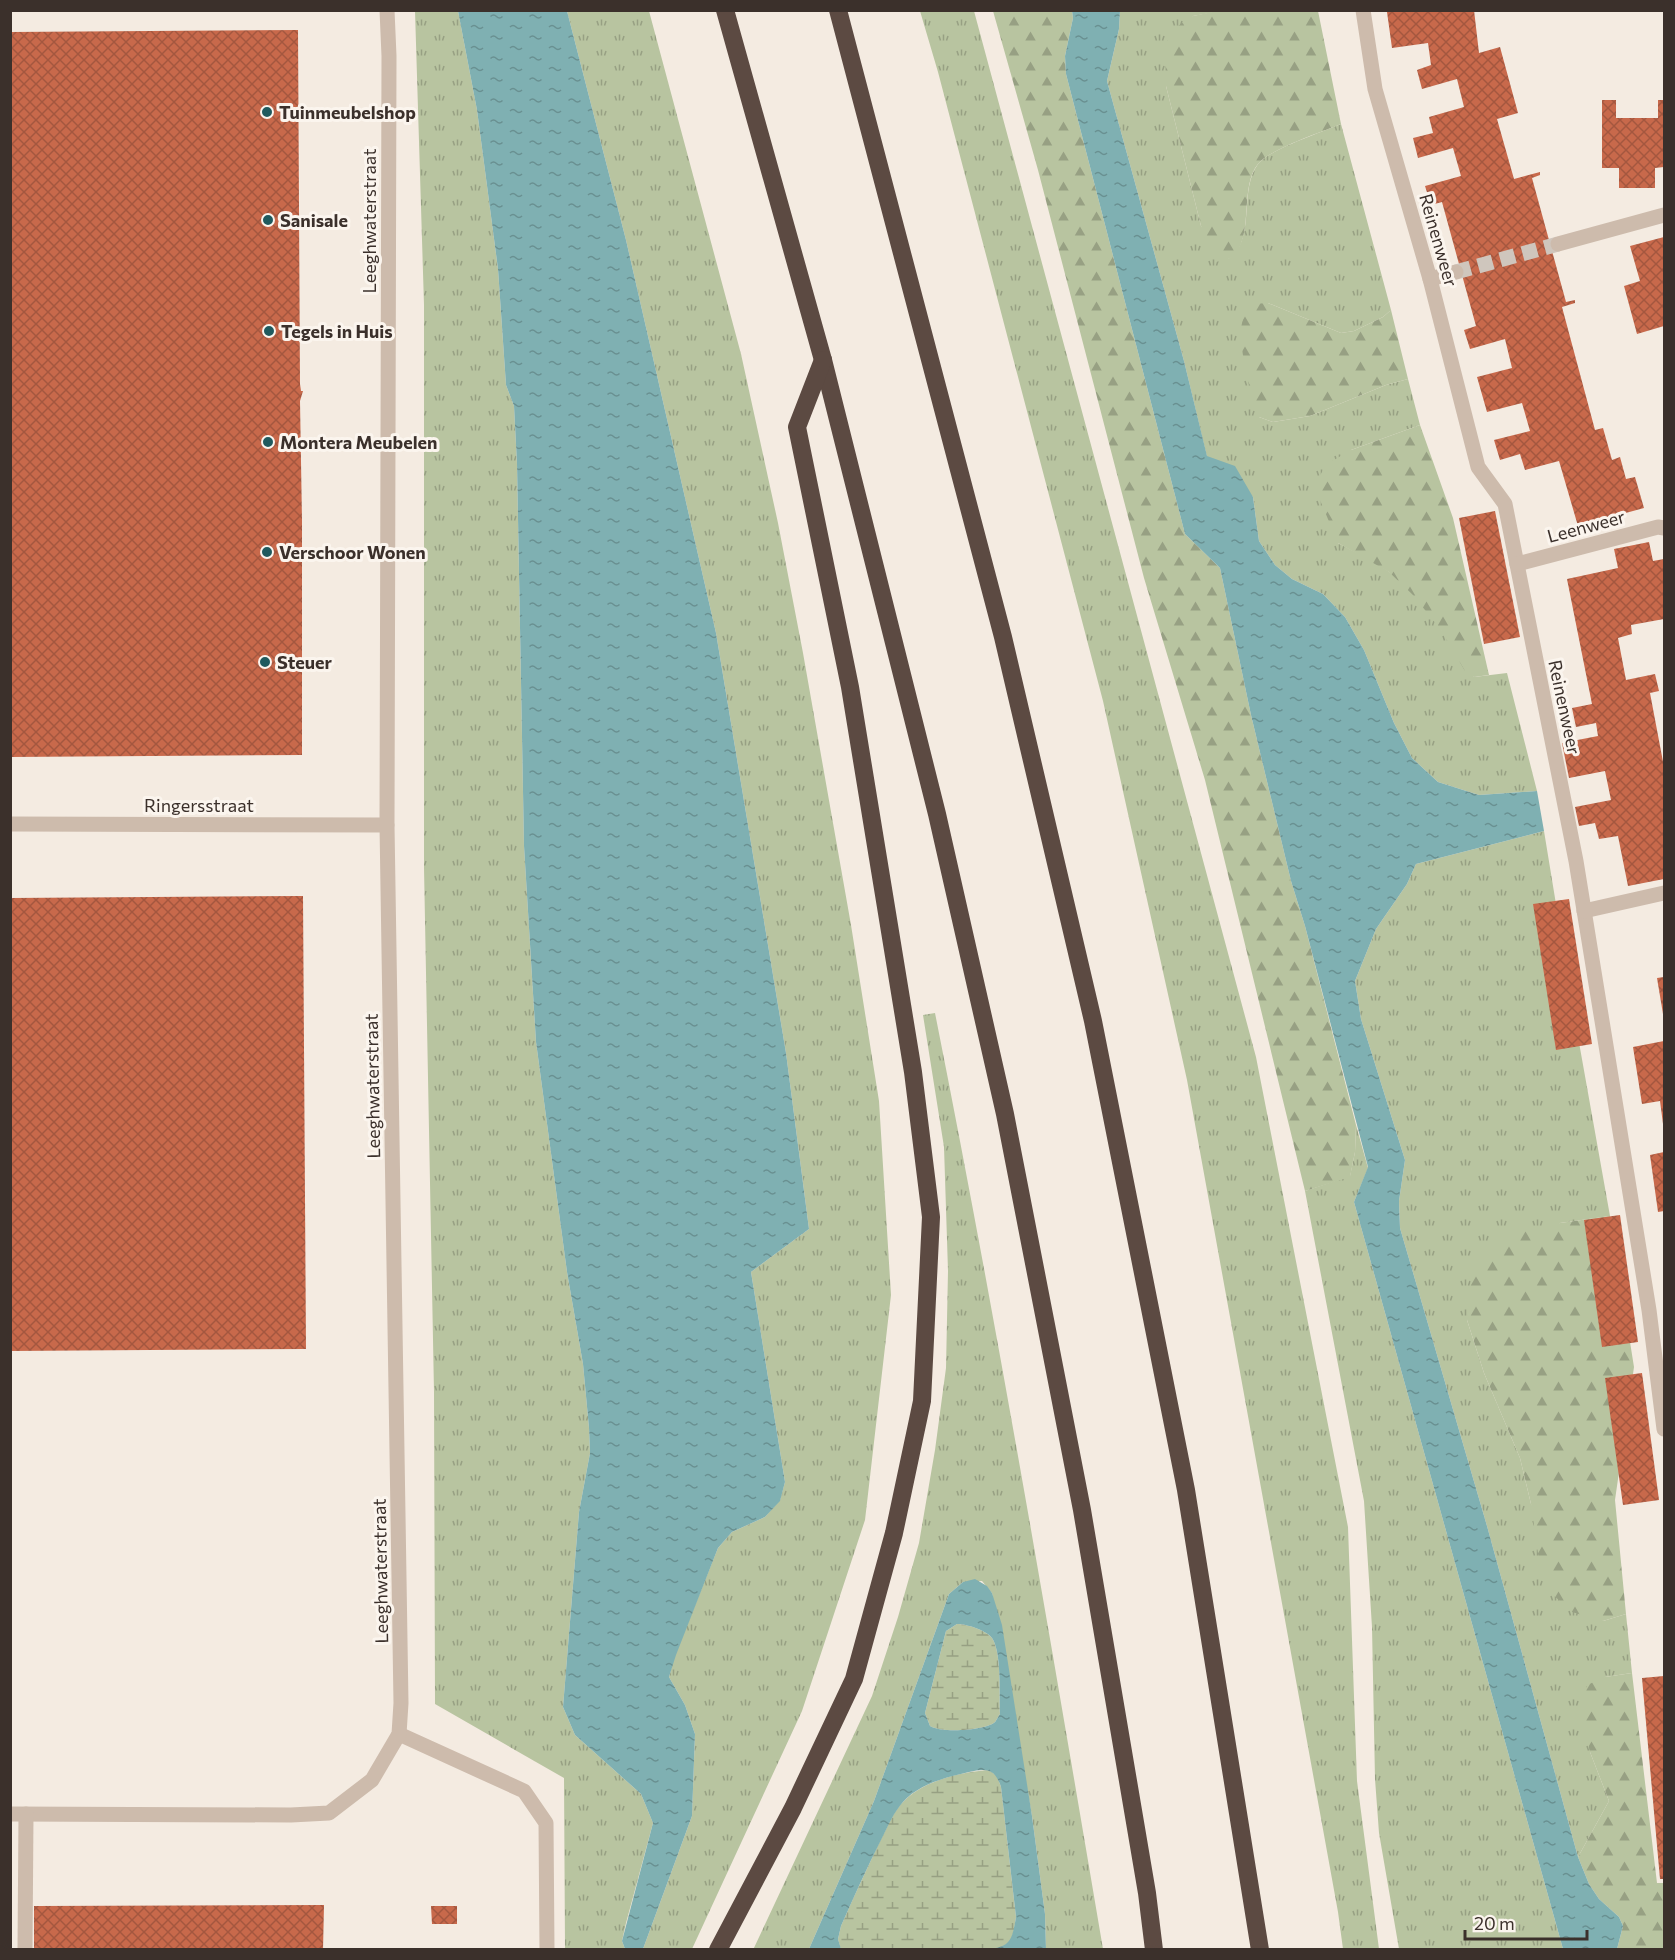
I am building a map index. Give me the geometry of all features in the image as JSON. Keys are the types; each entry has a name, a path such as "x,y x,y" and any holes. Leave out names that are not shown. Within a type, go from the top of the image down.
{"highway":[{"path":"725,10 822,360 937,814 1005,1114 1084,1522 1147,1893 1154,1950"},
{"path":"838,10 1003,637 1093,1022 1186,1490 1260,1950"},
{"path":"718,1950 794,1808 854,1679 894,1533 922,1401 931,1217 913,1072 850,687 797,427 822,360"}],"street":[{"name":"Leeghwaterstraat","path":"18,1814 291,1815 329,1813 372,1779 399,1734 401,1704 387,825 389,56 387,10"},
{"name":"Reinenweer","path":"1363,10 1375,89 1430,279 1478,467 1505,504 1584,911 1657,1309 1665,1429"},
{"path":"1558,244 1665,215"},
{"path":"1430,279 1456,272"},
{"name":"Leenweer","path":"1517,564 1658,527 1665,528"},
{"name":"Ringersstraat","path":"10,824 387,825"},
{"path":"1584,911 1665,893"},
{"path":"399,1734 525,1791 546,1823 547,1950"},
{"path":"18,1814 25,1950"}],"green space":[{"path":"1222,10 1318,11 1341,124 1285,147 1264,158 1258,164 1249,184 1246,221 1241,243 1232,257 1216,262 1201,226 1166,86 1165,45 1175,28 1193,16"},
{"path":"415,11 458,11 477,110 498,269 506,385 514,406 524,846 536,1042 567,1272 583,1364 590,1453 579,1512 563,1707 575,1735 641,1794 653,1823 622,1941 625,1949 565,1949 564,1778 435,1704 434,1392 424,868 424,305"},
{"path":"567,11 649,11 741,354 778,523 851,925 879,1101 891,1295 865,1520 802,1711 692,1949 643,1949 692,1816 695,1734 685,1705 669,1677 675,1655 718,1548 732,1532 765,1517 780,1500 785,1482 751,1272 809,1229 786,1053 716,633 626,240"},
{"path":"920,11 974,11 1256,1057 1348,1527 1357,1781 1379,1949 1343,1949 1187,1080 1103,701"},
{"path":"993,11 1072,11 1073,18 1065,56 1066,74 1185,534 1220,568 1251,715 1291,881 1305,926 1356,1125 1355,1152 1350,1177 1305,1191 1205,780 1144,578 1038,170"},
{"path":"1120,11 1222,11 1193,16 1166,86 1201,226 1228,259 1237,251 1242,240 1249,187 1258,164 1284,147 1341,124 1391,310 1383,317 1354,331 1341,333 1268,303 1259,417 1273,422 1310,416 1386,385 1408,379 1420,425 1351,450 1338,543 1376,563 1412,592 1474,677 1507,673 1537,791 1479,795 1438,782 1412,758 1394,723 1364,650 1345,617 1323,594 1292,579 1275,565 1259,541 1253,497 1207,457 1184,361 1107,81 1119,29"},
{"path":"1268,303 1341,333 1354,331 1383,317 1391,310 1408,379 1386,385 1310,416 1273,422 1259,417 1247,374 1241,330 1244,316 1252,304"},
{"path":"1420,425 1453,518 1489,675 1474,677 1465,671 1441,630 1413,595 1389,572 1338,543 1320,500 1317,480 1327,464 1351,450"},
{"path":"1544,831 1610,1216 1560,1223 1467,1320 1484,1373 1520,1458 1531,1504 1603,1621 1626,1614 1632,1673 1605,1677 1590,1752 1609,1801 1578,1857 1487,1526 1400,1228 1399,1201 1405,1160 1361,1019 1355,981 1376,929 1407,884 1416,864"},
{"path":"935,1013 1043,1598 1103,1949 1046,1949 1045,1914 1032,1816 992,1593 982,1581 963,1582 949,1594 874,1801 809,1949 753,1950 872,1696 919,1543 946,1368 948,1271 944,1147 923,1015"},
{"path":"1356,1125 1368,1168 1354,1202 1563,1949 1399,1949 1379,1833 1375,1779 1372,1627 1364,1501 1305,1191 1350,1176 1355,1152"},
{"path":"1610,1216 1634,1367 1615,1500 1626,1614 1603,1621 1572,1612 1551,1593 1539,1560 1531,1504 1520,1458 1484,1373 1467,1320 1471,1279 1483,1253 1517,1233 1560,1223"},
{"path":"957,1624 976,1628 992,1638 999,1664 1000,1714 990,1725 963,1730 943,1730 930,1726 925,1713 946,1631"},
{"path":"1632,1673 1657,1883 1664,1883 1664,1949 1617,1949 1623,1926 1619,1917 1599,1899 1589,1884 1578,1857 1609,1801 1590,1752 1580,1710 1587,1685 1605,1677"},
{"path":"989,1770 997,1776 1001,1787 1016,1917 1009,1942 1000,1948 993,1949 841,1950 838,1939 841,1926 882,1837 900,1805 933,1782 955,1775"}],"water":[{"path":"458,11 567,11 626,240 716,633 786,1053 809,1229 751,1272 785,1482 780,1501 765,1517 732,1532 718,1548 669,1677 685,1705 695,1734 692,1816 643,1949 625,1949 622,1941 653,1823 641,1794 575,1735 563,1707 579,1512 590,1453 589,1428 583,1364 567,1272 536,1042 524,846 514,406 506,385 498,269 477,110"},
{"path":"1072,11 1120,11 1119,29 1107,81 1184,361 1207,456 1235,466 1253,497 1259,541 1275,565 1292,579 1323,594 1345,617 1364,650 1394,723 1412,758 1438,782 1479,795 1537,791 1544,831 1416,864 1407,884 1376,929 1355,981 1361,1019 1405,1160 1399,1201 1400,1228 1487,1526 1578,1857 1589,1884 1599,1899 1619,1917 1623,1926 1617,1949 1563,1949 1354,1202 1368,1167 1305,926 1291,881 1251,715 1220,568 1185,534 1066,74 1065,56 1073,18"},
{"path":"975,1579 987,1586 992,1593 1002,1625 1032,1816 1045,1914 1046,1949 985,1949 1000,1947 1009,1941 1016,1917 1001,1787 993,1773 981,1770 934,1782 917,1790 903,1802 889,1824 841,1926 838,1939 841,1949 809,1949 874,1801 949,1594 963,1582","holes":["961,1624 985,1632 992,1638 999,1664 1000,1714 990,1725 973,1729 943,1730 930,1726 925,1713 946,1631"]}],"building":[{"path":"1474,10 1479,53 1500,47 1518,113 1497,119 1514,179 1540,172 1540,175 1532,178 1566,302 1575,300 1575,303 1562,307 1595,430 1603,428 1612,460 1620,457 1626,479 1635,477 1644,508 1578,526 1559,461 1525,470 1520,454 1500,460 1494,440 1530,431 1522,403 1487,412 1477,377 1512,368 1505,339 1470,349 1464,330 1476,326 1442,202 1431,205 1425,186 1461,176 1453,148 1418,158 1413,138 1433,133 1429,117 1464,107 1457,79 1422,89 1417,70 1431,65 1428,43 1392,48 1387,12"},
{"path":"298,30 300,384 301,391 303,391 300,401 302,755 10,757 10,32"},
{"path":"1602,100 1616,100 1616,118 1658,118 1658,100 1664,100 1664,167 1655,168 1655,188 1619,188 1619,168 1602,168"},
{"path":"1664,237 1664,326 1637,334 1624,286 1640,281 1630,246"},
{"path":"1495,511 1520,637 1484,644 1459,518"},
{"path":"1649,542 1653,561 1664,559 1664,619 1631,625 1632,634 1618,638 1626,680 1655,674 1659,691 1650,693 1664,767 1664,879 1628,886 1618,836 1599,839 1595,823 1579,826 1575,807 1611,800 1605,771 1569,778 1562,743 1598,736 1596,723 1576,727 1572,708 1592,704 1567,579 1618,568 1614,549"},
{"path":"303,896 306,1349 10,1351 10,898"},
{"path":"1569,899 1592,1044 1556,1050 1533,904"},
{"path":"1664,977 1664,1014 1663,1014 1657,978"},
{"path":"1664,1041 1663,1124 1660,1101 1642,1104 1633,1047"},
{"path":"1664,1152 1664,1211 1658,1212 1650,1155"},
{"path":"1620,1215 1638,1342 1602,1347 1584,1220"},
{"path":"1642,1373 1659,1500 1623,1505 1605,1378"},
{"path":"1664,1676 1664,1879 1660,1879 1642,1678"},
{"path":"324,1905 323,1950 34,1950 34,1906"},
{"path":"431,1906 457,1906 457,1924 432,1924"}],"tunnel":[{"path":"1456,272 1558,244"}],"place":[{"name":"Tuinmeubelshop","path":"267,112"},
{"name":"Sanisale","path":"268,220"},
{"name":"Tegels in Huis","path":"269,331"},
{"name":"Montera Meubelen","path":"268,442"},
{"name":"Verschoor Wonen","path":"267,552"},
{"name":"Steuer","path":"265,662"}]}
